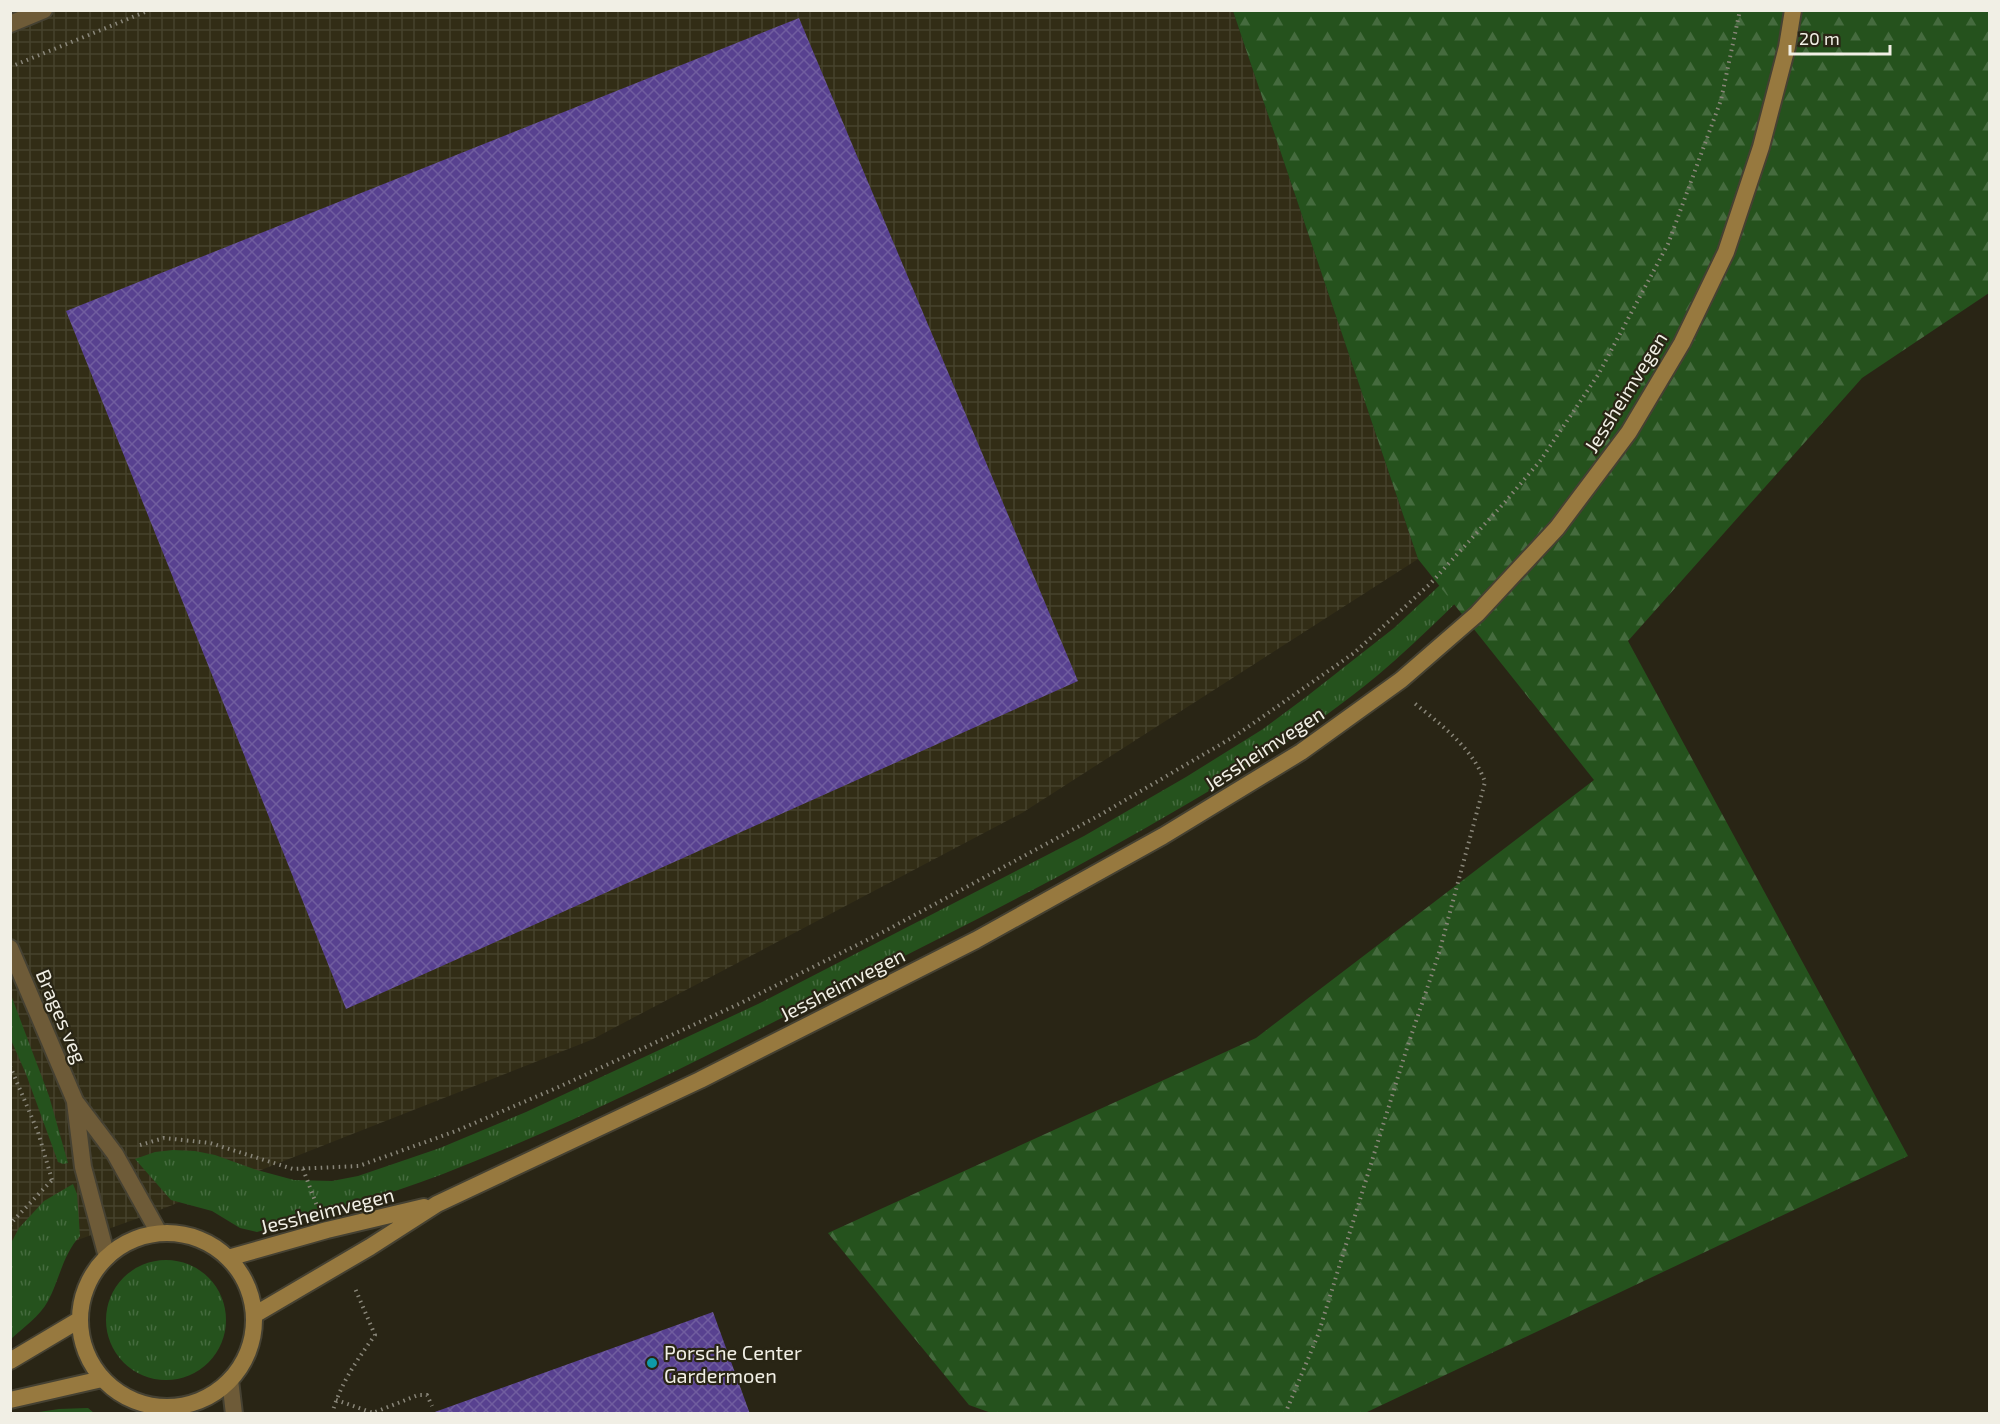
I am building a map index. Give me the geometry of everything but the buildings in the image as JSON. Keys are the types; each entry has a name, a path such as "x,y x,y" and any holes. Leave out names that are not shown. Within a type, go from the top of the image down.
{"main road":[{"name":"Jessheimvegen","path":"254,1315 370,1247 437,1204 700,1080 976,940 1163,836 1301,752 1395,685 1477,614 1557,528 1629,432 1682,343 1726,252 1761,147 1787,47 1793,10"},
{"name":"Jessheimvegen","path":"228,1258 327,1230 437,1204"},
{"path":"159,1233 178,1233 196,1238 213,1246 228,1258 246,1284 254,1315 249,1350 241,1366 230,1380 215,1393 198,1402 162,1410 128,1399 102,1379 86,1352 80,1320 81,1303 87,1286 106,1257 122,1245 140,1237 159,1233"},
{"path":"10,1361 80,1320"},
{"path":"10,1400 102,1379"}],"street":[{"path":"10,24 45,10"},
{"name":"Brages veg","path":"10,948 75,1101"},
{"path":"75,1101 115,1154 159,1233"},
{"path":"75,1101 83,1167 106,1257"},
{"path":"230,1380 234,1413"}],"path":[{"path":"10,67 150,10"},
{"path":"130,1148 164,1138 210,1143 293,1169 359,1166 456,1131 741,1004 885,931 1098,816 1225,741 1354,653 1430,584 1505,502 1540,461 1598,375 1668,244 1721,100 1740,10"},
{"path":"1285,1413 1318,1335 1406,1051 1439,953 1485,782 1478,765 1469,753 1395,685"},
{"path":"10,1066 38,1132 52,1180 10,1226"},
{"path":"336,1400 373,1413 418,1395 427,1395 432,1406"}],"shaded area":[{"path":"10,11 1233,11 1418,559 1022,813 591,1040 147,1215 11,1264"}],"green space":[{"path":"1233,11 1989,11 1989,293 1862,378 1628,641 1908,1156 1365,1413 994,1414 969,1405 828,1233 1256,1038 1594,780 1418,559"},
{"path":"1508,549 1445,614 1356,693 1261,759 1212,789 1104,852 977,919 699,1059 547,1131 443,1174 351,1205 257,1232 240,1228 212,1211 171,1200 135,1159 155,1152 195,1151 294,1180 332,1181 358,1176 440,1148 526,1112 758,1004 1084,836 1263,729 1394,628 1454,572"},
{"path":"11,995 49,1096 68,1163 58,1162 11,1040"},
{"path":"73,1184 77,1194 80,1236 69,1251 52,1293 41,1312 11,1339 11,1243 19,1228 44,1201"},
{"path":"166,1260 189,1265 208,1278 221,1297 226,1320 221,1343 208,1362 189,1375 166,1380 143,1375 124,1362 111,1343 106,1320 111,1297 124,1278 143,1265"},
{"path":"88,1408 94,1413 32,1413 59,1409"}],"place":[{"name":"Porsche Center Gardermoen","path":"652,1363"}]}
